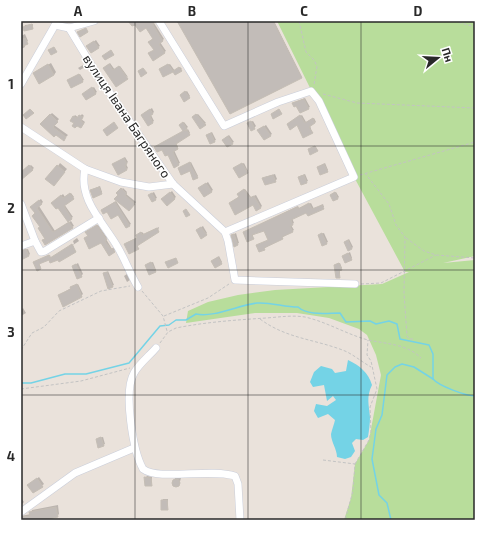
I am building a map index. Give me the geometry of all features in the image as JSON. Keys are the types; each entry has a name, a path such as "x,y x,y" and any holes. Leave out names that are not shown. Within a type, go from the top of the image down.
{"street":[{"path":"21,84 54,23 69,28 94,21"},
{"path":"159,21 224,126 278,102 311,92 319,101 354,177 225,232 235,280 355,284"},
{"name":"вулиця Івана Багряного","path":"69,28 98,76 173,184 225,232"},
{"path":"21,127 85,169 121,182 149,187 173,184"},
{"path":"85,169 83,178 85,194 118,247 138,287"},
{"path":"21,204 38,250 41,252 46,251 99,218"},
{"path":"21,246 35,241"},
{"path":"156,348 133,374 131,382 130,414 134,448 142,469 147,472 221,473 235,476 238,484 240,520"},
{"path":"21,512 75,473 134,448"}],"path":[{"path":"299,21 306,52 314,60 317,66 316,78 311,92 357,103 475,108"},
{"path":"454,21 475,27"},
{"path":"354,177 475,142"},
{"path":"365,173 389,204 396,225 405,237 424,251 436,255 475,258"},
{"path":"405,237 404,293 408,329 407,336 414,339"},
{"path":"355,284 381,283 436,255"},
{"path":"163,316 208,298 235,280"},
{"path":"21,350 32,334 44,328 59,311 101,291 134,286 138,287 163,316 168,332"},
{"path":"156,348 168,332 192,325 231,319 289,315 305,317 368,340 405,346 421,358"},
{"path":"260,318 272,328 289,335 344,351 373,368"},
{"path":"345,520 353,491 355,464 372,432 370,407 377,389 373,368 367,355 368,340"},
{"path":"21,389 81,381 141,364"},
{"path":"323,460 355,464"}],"green space":[{"path":"277,21 475,21 475,256 443,263 475,260 475,520 344,520 351,498 355,464 369,440 381,375 376,355 367,335 359,329 329,318 297,313 255,313 186,323 188,311 208,302 238,295 275,290 382,284 409,272 405,272 354,177"}],"water":[{"path":"348,360 363,370 368,376 372,385 368,397 370,425 368,437 363,440 356,439 352,443 355,451 351,457 345,459 337,457 332,440 331,434 335,420 328,414 318,418 314,411 316,404 327,406 336,400 333,396 327,401 324,385 313,387 310,382 314,372 321,366 332,369 335,373 346,371"}],"building":[{"path":"128,21 154,21 153,25 163,41 159,44 165,53 153,61 148,53 154,50 148,42 153,39 146,28 140,32 135,25 132,26"},
{"path":"177,21 273,21 302,78 230,114"},
{"path":"32,24 33,29 24,31 23,27"},
{"path":"86,28 88,32 80,37 77,32"},
{"path":"25,38 28,44 21,47 21,40"},
{"path":"94,41 99,48 91,53 86,46"},
{"path":"54,47 57,52 51,55 48,50"},
{"path":"111,50 114,55 105,60 102,56"},
{"path":"48,64 54,75 39,84 33,73"},
{"path":"109,64 113,70 119,66 128,79 116,87 103,68"},
{"path":"168,64 173,71 179,67 182,71 175,75 173,72 163,77 159,69"},
{"path":"143,68 147,73 141,77 138,71"},
{"path":"79,74 83,82 71,88 67,80"},
{"path":"92,87 96,94 86,100 82,94"},
{"path":"185,91 190,98 184,102 180,95"},
{"path":"304,99 309,109 300,113 296,106 294,107 292,103"},
{"path":"30,109 34,113 26,119 23,115"},
{"path":"150,109 153,114 150,116 153,123 148,126 141,115"},
{"path":"279,109 282,114 273,119 271,114"},
{"path":"50,114 58,122 53,127 66,137 64,141 56,135 54,137 40,124"},
{"path":"196,114 206,125 200,129 192,117"},
{"path":"79,115 83,117 81,121 84,123 81,128 77,126 75,128 72,126 74,123 70,121 73,116 77,118"},
{"path":"300,115 305,123 313,118 315,123 309,127 313,133 303,138 297,125 290,130 287,124"},
{"path":"251,121 255,129 251,131 247,123"},
{"path":"114,122 118,128 107,136 103,130"},
{"path":"183,122 187,129 184,131 187,130 190,135 176,144 178,149 173,152 179,165 174,168 168,155 165,156 162,150 157,152 154,147 183,131 179,125"},
{"path":"264,126 271,136 264,140 257,130"},
{"path":"211,133 215,142 210,144 206,135"},
{"path":"228,136 233,144 227,147 222,140"},
{"path":"315,146 318,151 310,155 308,149"},
{"path":"124,158 127,164 125,165 127,170 118,175 112,164"},
{"path":"190,162 198,178 193,180 190,171 181,175 178,168"},
{"path":"242,163 248,173 239,178 233,168"},
{"path":"324,164 328,172 320,175 317,167"},
{"path":"29,165 33,170 21,180 21,172"},
{"path":"57,165 65,172 54,186 45,179"},
{"path":"273,175 276,182 265,185 262,178"},
{"path":"304,175 307,183 301,185 298,177"},
{"path":"206,183 212,192 204,197 198,188"},
{"path":"99,187 102,194 93,198 90,190"},
{"path":"121,188 127,194 125,195 135,204 129,211 114,199 118,195 116,193"},
{"path":"244,189 250,198 254,196 261,208 256,211 253,205 235,215 229,203 239,197 237,194"},
{"path":"170,192 175,199 167,206 161,199"},
{"path":"335,192 338,199 333,201 330,195"},
{"path":"70,193 74,199 64,206 72,219 68,222 58,208 56,209 51,203 61,195 63,198"},
{"path":"152,193 156,200 152,202 148,195"},
{"path":"39,200 42,204 37,208 53,232 69,222 73,228 45,245 42,240 45,239 38,228 40,227 32,216 35,213 30,207"},
{"path":"115,202 130,226 126,228 118,215 111,219 107,212 103,214 101,210"},
{"path":"309,203 312,209 322,205 324,209 308,216 306,213 291,220 293,225 290,226 293,232 282,237 283,239 259,252 256,245 268,240 264,231 252,235 254,239 247,242 243,232"},
{"path":"186,209 190,215 186,217 183,211"},
{"path":"97,225 107,240 105,241 115,252 109,256 101,243 89,249 84,238 88,236 85,232"},
{"path":"201,227 207,235 201,239 196,230"},
{"path":"157,228 159,232 137,246 139,249 129,254 124,244 137,238 136,235 141,232 142,235"},
{"path":"322,233 327,244 322,246 318,235"},
{"path":"234,234 238,245 234,247 231,235"},
{"path":"348,240 352,249 348,251 344,242"},
{"path":"72,244 76,252 59,262 58,260 50,263 49,260 39,264 41,269 37,271 33,262 49,255 50,258"},
{"path":"26,249 29,256 21,260 21,251"},
{"path":"348,253 352,260 345,263 342,256"},
{"path":"218,257 222,264 215,268 211,261"},
{"path":"176,258 178,263 168,268 165,262"},
{"path":"151,262 156,272 149,275 145,265"},
{"path":"339,263 342,270 339,271 340,278 336,278 334,265"},
{"path":"76,264 82,277 77,279 72,266"},
{"path":"107,272 113,287 108,289 103,273"},
{"path":"77,284 82,297 63,307 58,295 71,289 70,287"},
{"path":"101,437 104,446 98,448 96,439"},
{"path":"144,477 151,478 152,486 145,486"},
{"path":"37,478 43,487 33,493 27,485"},
{"path":"174,479 178,479 180,483 178,487 174,487 172,485 172,481"},
{"path":"161,500 167,500 168,510 161,510"},
{"path":"56,507 58,517 43,520 21,520 21,517 30,516 29,512"}],"waterway":[{"path":"21,383 31,383 65,374 86,374 129,363 160,326 169,325 176,320 186,320 196,314 203,315 218,313 250,304 262,303 298,307 312,313 340,313 346,322 370,321 376,324 389,321 397,324 400,339 429,345 433,354 433,379 436,382 453,390 475,396"},
{"path":"391,520 387,503 379,495 372,459 376,429 382,415 387,375 395,367 402,364 414,367 433,379"}]}
